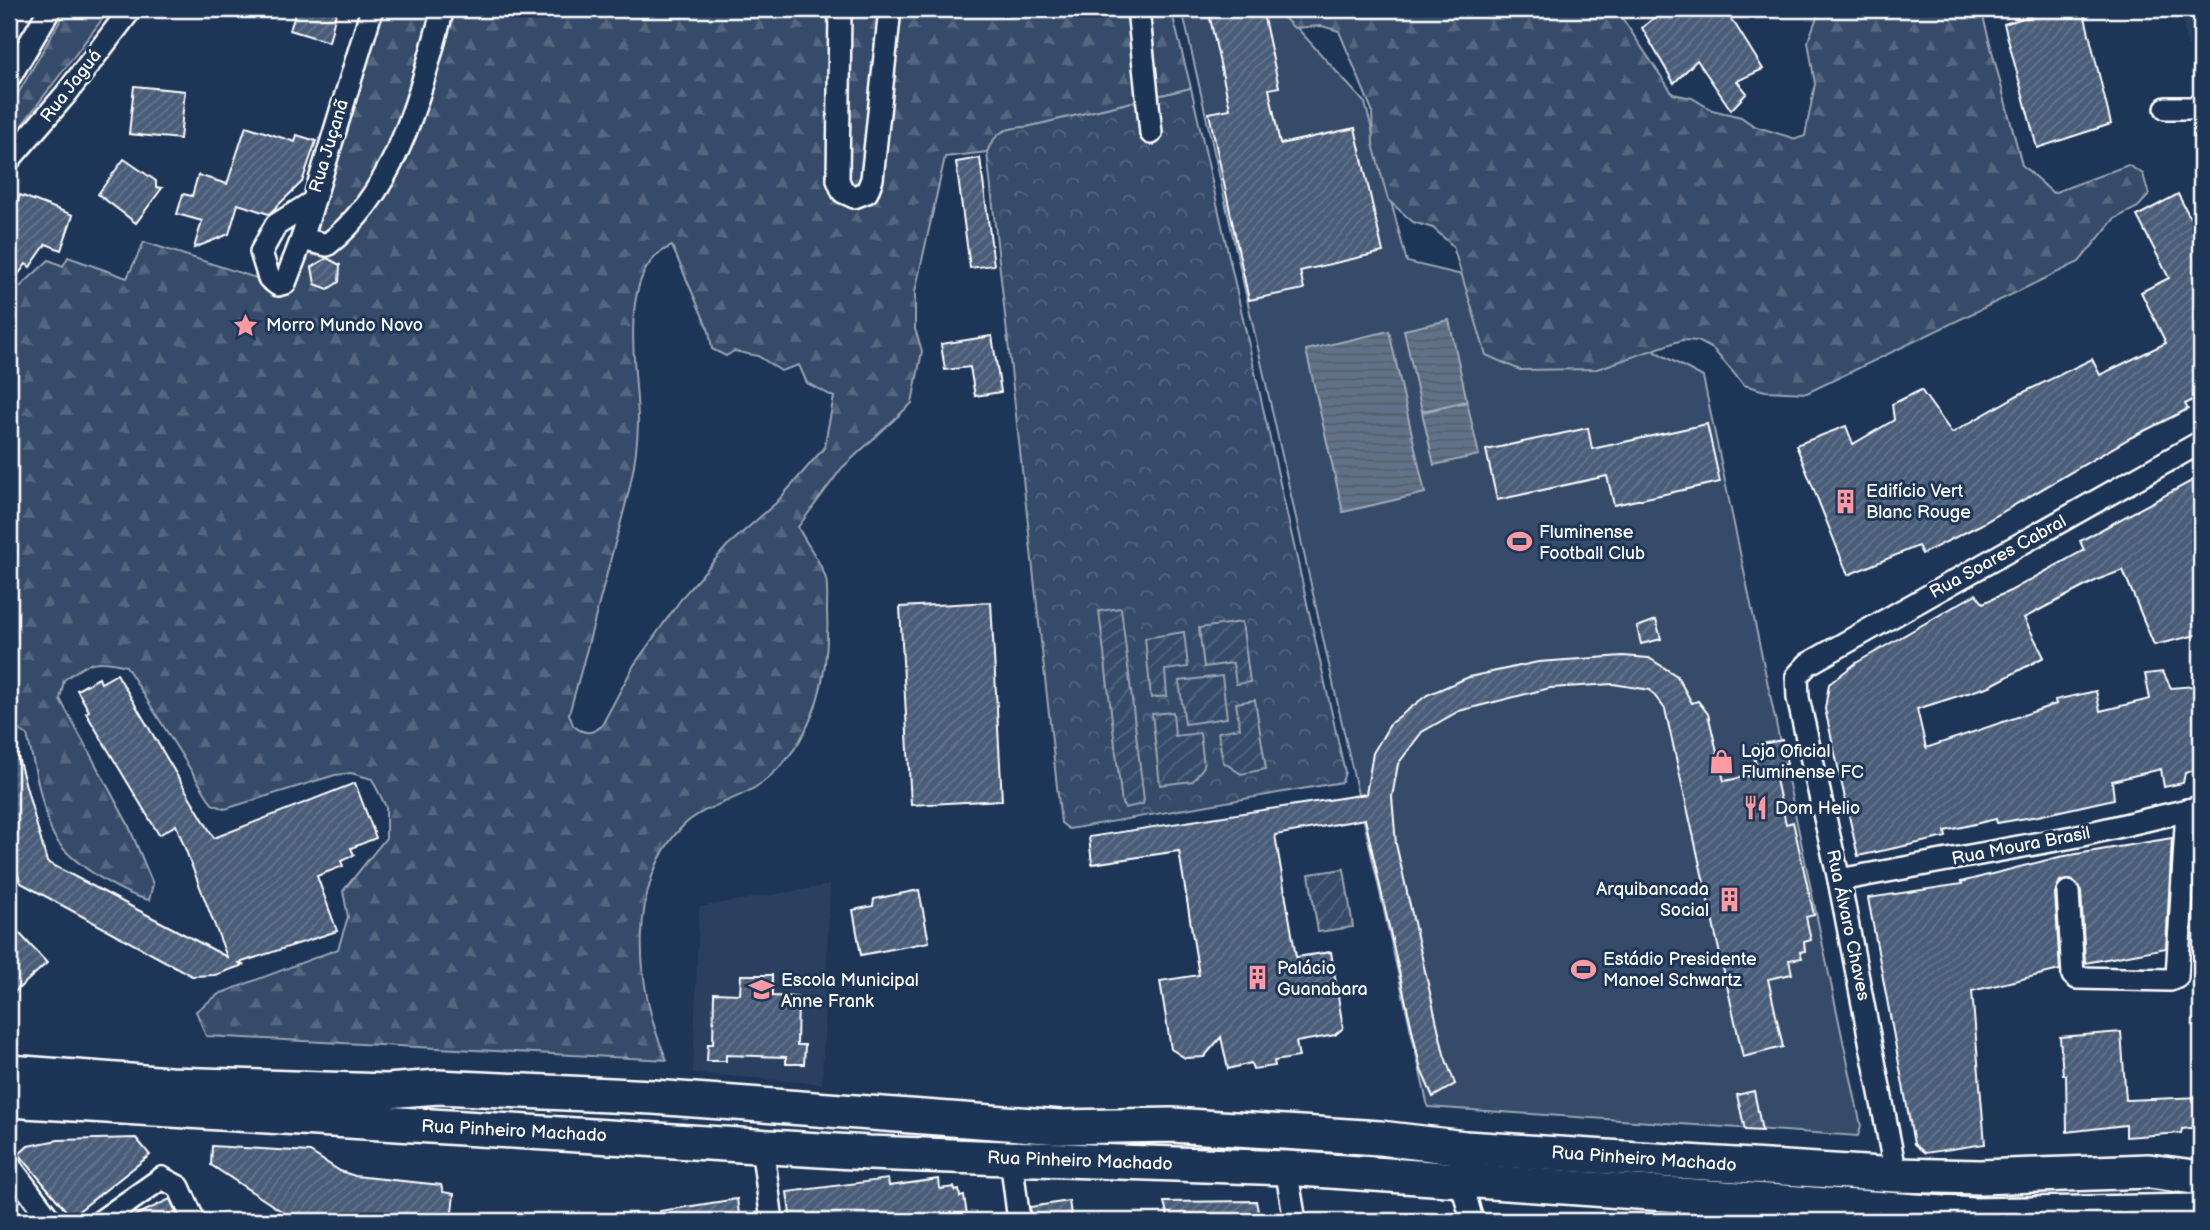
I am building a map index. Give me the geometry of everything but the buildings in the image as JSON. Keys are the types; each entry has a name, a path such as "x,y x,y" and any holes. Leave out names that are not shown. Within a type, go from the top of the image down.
{"main road":[{"name":"Rua Pinheiro Machado","path":"9,1072 170,1084 387,1091 438,1087 653,1097 1060,1127 1172,1125 1380,1138 1463,1164 1748,1211 1973,1215 2201,1211"},
{"name":"Rua Pinheiro Machado","path":"9,1100 762,1146 1286,1168 1463,1164 1980,1177 2148,1171 2201,1178"}],"street":[{"path":"9,78 50,9"},
{"name":"Rua Jaguá","path":"9,160 66,94 131,9"},
{"name":"Rua Juçanã","path":"311,203 276,225 261,252 269,278 278,285 285,283 302,239 372,9"},
{"path":"302,239 327,245 365,209 410,121 428,71 443,9"},
{"path":"839,9 838,180 843,192 855,197 867,192 872,180 890,9"},
{"path":"1138,9 1151,133"},
{"path":"2166,108 2201,108"},
{"name":"Rua Soares Cabral","path":"1797,676 1808,664 2201,442"},
{"name":"Rua Álvaro Chaves","path":"1797,676 1798,698 1839,880 1896,1175"},
{"path":"2068,892 2073,975 2077,978 2170,980 2177,977 2194,808"},
{"name":"Rua Moura Brasil","path":"1839,880 2078,836 2194,808"},
{"path":"762,1146 772,1221"},
{"path":"1011,1158 1019,1221"},
{"path":"1463,1164 1472,1221"},
{"path":"9,1166 51,1221"},
{"path":"1286,1168 1295,1221"},
{"path":"101,1221 162,1178 179,1187 194,1221"}],"shaded area":[{"path":"2181,9 2201,9 2201,47 2187,46"},
{"path":"1449,320 1467,401 1422,411 1404,330"},
{"path":"1389,331 1425,493 1343,512 1306,350"},
{"path":"1467,402 1479,455 1434,465 1422,412"},
{"name":"Escola Municipal Anne Frank","path":"830,885 822,1084 693,1073 699,907"}],"green space":[{"path":"67,9 110,9 9,142 9,109"},
{"path":"376,9 1171,9 1191,88 1013,128 998,135 987,152 945,157 915,292 915,329 922,351 912,403 842,468 798,527 826,579 826,658 816,705 796,747 781,765 754,788 702,812 684,825 665,849 652,876 645,907 643,971 656,1033 667,1060 206,1036 196,1011 219,994 338,949 348,917 343,891 386,838 386,807 372,779 351,773 335,775 225,809 212,804 126,666 107,662 87,665 64,680 60,699 128,824 153,884 149,900 124,891 96,875 70,855 53,834 27,735 9,724 9,297 49,260 63,266 68,257 127,278 144,242 278,285","holes":["672,246 709,331 712,349 726,356 734,351 758,356 781,371 799,365 807,383 834,397 824,448 776,503 727,546 684,595 634,665 602,725 591,732 584,732 573,725 569,714 625,506 635,457 638,424 633,326 636,300 642,277 654,258"]},
{"name":"Fluminense Football Club","path":"1182,9 1280,9 1365,103 1407,262 1479,279 1583,313 1703,377 1861,1126 1858,1136 1428,1107"},
{"path":"1281,9 1616,9 1673,94 1692,98 1712,110 1741,117 1754,126 1796,139 1805,136 1815,84 1808,41 1820,9 1981,9 2022,165 2053,193 2128,165 2143,174 2149,195 2138,207 2114,219 2079,262 1807,393 1765,391 1744,385 1713,349 1698,341 1682,340 1597,369 1520,370 1486,355 1453,246 1433,228 1413,222 1388,200 1373,144 1372,110 1339,31 1322,26 1294,28 1283,17"},
{"path":"1191,88 1345,772 1342,782 1069,829 1061,823 987,152 998,135 1013,128"},
{"path":"1121,608 1144,800 1143,804 1125,808 1122,804 1099,611"},
{"path":"1242,622 1250,682 1236,684 1233,663 1204,667 1199,628"},
{"path":"1184,632 1188,667 1165,670 1167,696 1151,698 1145,638"},
{"path":"1222,676 1227,718 1185,724 1179,681"},
{"path":"1255,700 1266,769 1241,774 1223,762 1218,732 1240,728 1236,703"},
{"path":"1173,712 1175,736 1200,733 1204,766 1193,781 1160,785 1152,714"},
{"path":"1344,869 1353,927 1318,932 1309,874"}],"place":[{"name":"Morro Mundo Novo","path":"246,325"},
{"name":"Edifício Vert Blanc Rouge","path":"1846,501"},
{"name":"Fluminense Football Club","path":"1519,542"},
{"name":"Loja Oficial Fluminense FC","path":"1721,761"},
{"name":"Dom Helio","path":"1755,808"},
{"name":"Arquibancada Social","path":"1729,899"},
{"name":"Estádio Presidente Manoel Schwartz","path":"1583,969"},
{"name":"Palácio Guanabara","path":"1257,978"},
{"name":"Escola Municipal Anne Frank","path":"761,990"}]}
